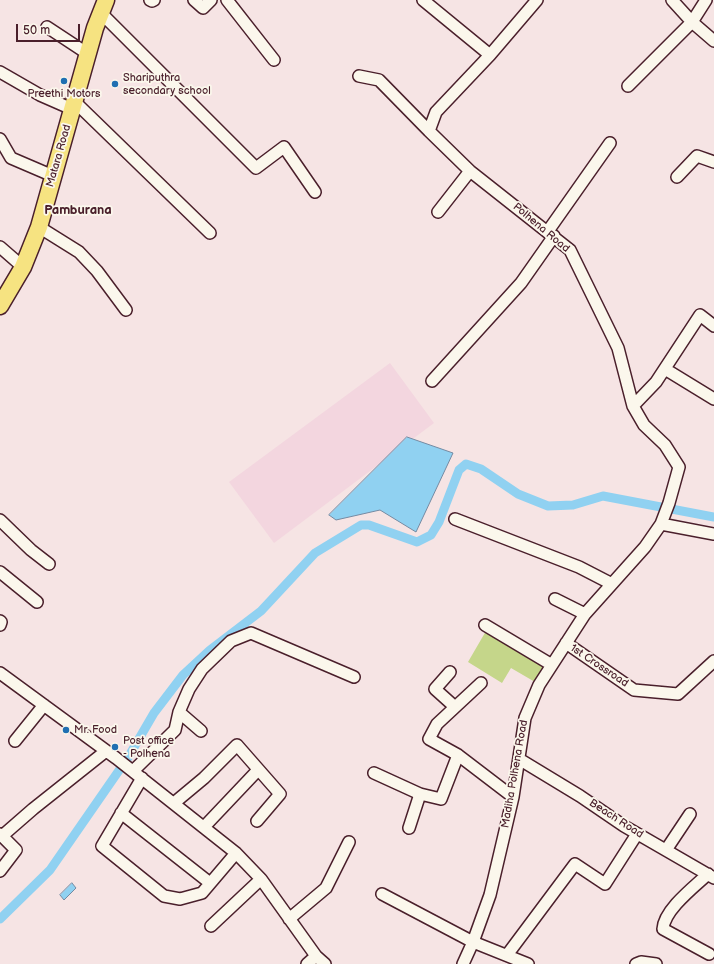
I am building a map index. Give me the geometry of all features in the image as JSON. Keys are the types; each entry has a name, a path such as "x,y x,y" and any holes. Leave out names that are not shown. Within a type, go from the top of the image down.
{"highway":[{"name":"Matara Road","path":"0,306 23,267 39,227 103,6"}],"street":[{"path":"150,0 152,2 154,0"},
{"path":"194,0 203,8 210,0"},
{"path":"227,0 274,60"},
{"path":"423,0 490,55"},
{"path":"429,131 436,112 490,55 537,0"},
{"path":"672,0 692,22 714,41"},
{"path":"628,86 692,22 706,0"},
{"path":"103,6 256,168 284,147 315,192"},
{"path":"47,27 88,54"},
{"path":"0,72 40,95 74,106 210,233"},
{"name":"Polhena Road","path":"359,76 379,80 470,171 570,250 618,348 633,406 644,426 665,446 679,467 669,503"},
{"path":"0,139 11,158 53,176"},
{"path":"432,381 521,283 610,143"},
{"path":"677,177 697,156 714,162"},
{"path":"438,212 470,171"},
{"path":"39,227 79,252 97,271 126,310"},
{"path":"0,247 23,267"},
{"path":"633,406 656,382 700,315 714,326"},
{"path":"665,369 714,399"},
{"name":"Madiha Polhena Road","path":"463,964 473,942 490,895 513,797 525,718 539,685 585,614 645,547 662,520 669,503"},
{"path":"455,519 580,567 612,584"},
{"path":"0,520 31,550 49,564"},
{"path":"662,520 714,534"},
{"path":"0,572 37,602"},
{"path":"555,598 585,614"},
{"path":"485,626 552,665"},
{"path":"133,771 175,730 179,712 189,689 202,669 231,642 250,633 354,677"},
{"name":"1st Crossroad","path":"566,643 634,690 678,694 714,660"},
{"path":"450,672 435,689 455,707"},
{"path":"0,673 116,758 236,853 261,879 316,956 325,964"},
{"path":"481,683 438,724 429,739 458,755 513,797"},
{"path":"15,742 44,705"},
{"path":"179,712 201,731"},
{"path":"174,804 204,778 237,745 280,794 257,821"},
{"path":"0,871 16,850 1,835 106,751"},
{"path":"374,773 420,794 441,799 458,755"},
{"name":"Beach Road","path":"519,759 580,796 637,834 711,876"},
{"path":"204,827 258,770"},
{"path":"142,778 102,846 164,896 180,899 202,893 236,853"},
{"path":"409,828 420,794"},
{"path":"121,813 210,883"},
{"path":"666,850 690,814"},
{"path":"507,956 575,864 605,884 637,834"},
{"path":"289,919 326,888 349,842"},
{"path":"710,954 663,929 664,922 678,903 711,876"},
{"path":"211,926 261,879"},
{"path":"382,894 473,942 528,964"},
{"path":"307,964 316,956"},
{"path":"636,964 640,962 656,964"}],"shaded area":[{"path":"390,363 434,423 274,543 229,482"}],"green space":[{"path":"486,631 545,666 535,682 511,668 502,683 468,662"}],"water":[{"path":"407,437 453,453 416,532 380,510 336,520 329,515"},
{"path":"72,883 76,888 64,900 60,895"}],"waterway":[{"path":"126,761 154,713 183,675 210,650 261,611 315,553 361,525 369,525 417,542 431,535 439,522 459,470 466,464 481,469 518,494 548,506 573,505 603,496 714,517"},
{"path":"0,919 50,870 120,769"}],"place":[{"name":"Preethi Motors","path":"64,81"},
{"name":"Shariputhra secondary school","path":"115,84"},
{"name":"Mr. Food","path":"66,730"},
{"name":"Post office - Polhena","path":"115,747"}],"district":[{"name":"Pamburana","path":"78,211"}]}
